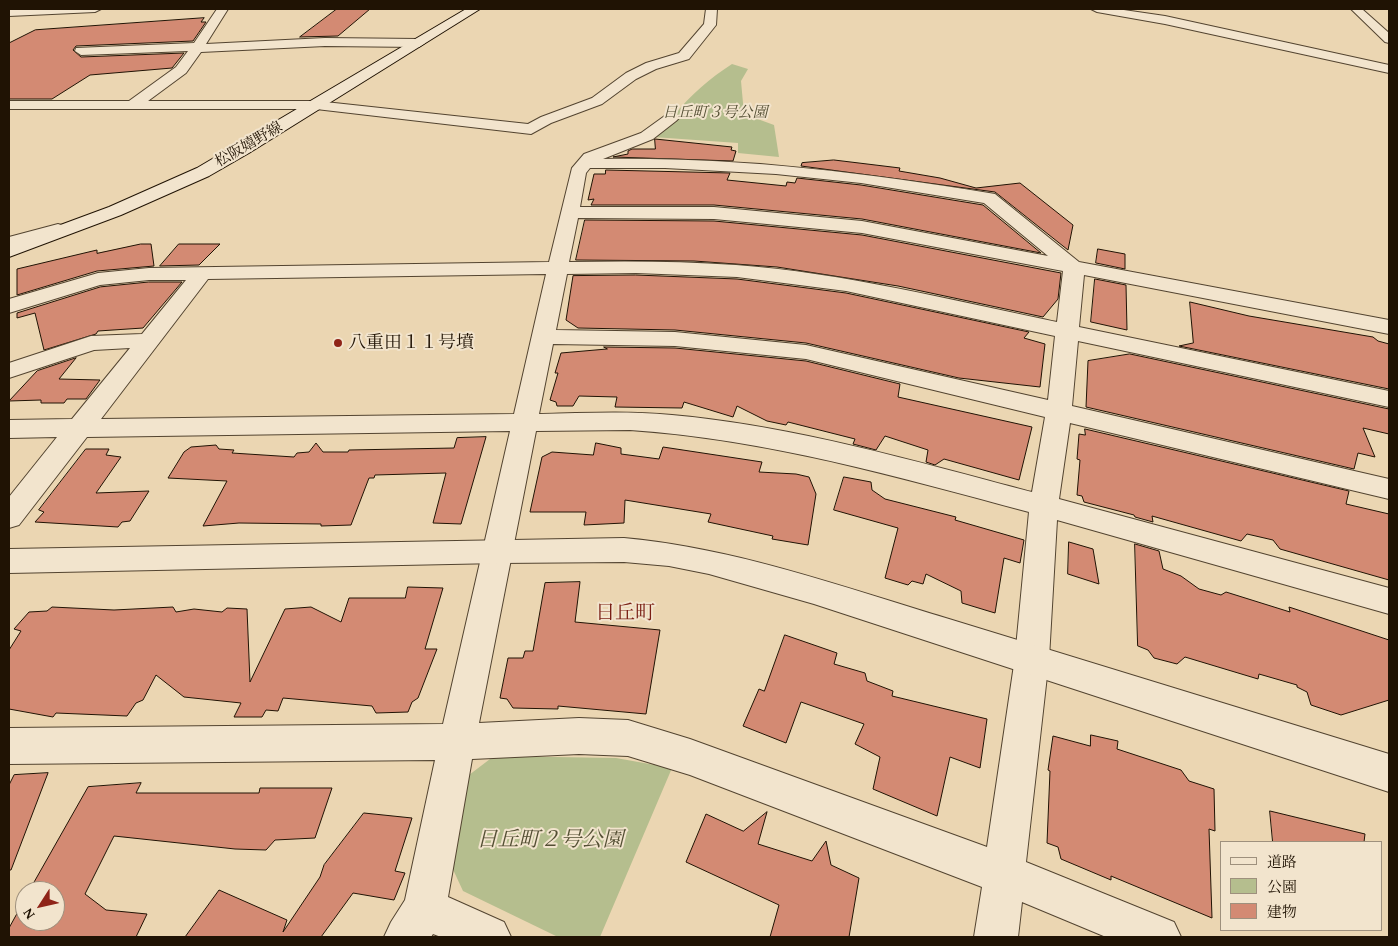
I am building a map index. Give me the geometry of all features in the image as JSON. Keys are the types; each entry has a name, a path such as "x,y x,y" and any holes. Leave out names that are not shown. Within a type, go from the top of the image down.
{"street":[{"path":"9,13 95,9"},
{"path":"132,105 181,70 222,9"},
{"name":"松阪嬉野線","path":"9,251 168,189 202,172 474,9"},
{"path":"9,105 316,105 531,129 546,120 597,101 631,76 651,66 684,56 710,24 711,9"},
{"path":"1097,9 1163,14 1389,69"},
{"path":"1356,9 1389,39"},
{"path":"80,51 325,42 419,43"},
{"path":"489,937 416,923 500,551 578,172 590,158 647,136 671,118"},
{"path":"584,164 665,164 776,169 861,178 990,198 1074,268"},
{"path":"570,212 689,212 862,227 1389,327"},
{"path":"9,243 76,226"},
{"path":"9,306 98,279 149,274 679,268 781,276 846,285 1389,399"},
{"path":"996,937 1032,658 1044,506 1059,410 1074,268"},
{"path":"9,518 82,428 203,272"},
{"path":"544,337 626,336 777,347 835,358 1389,489"},
{"path":"9,371 91,343 148,341"},
{"path":"9,429 656,422 796,442 1044,506 1389,600"},
{"path":"9,561 500,551 624,550 669,554 710,562 814,591 1032,658 1389,773"},
{"path":"9,746 457,742 579,736 628,738 690,756 1003,874 1159,937"}],"green space":[{"name":"日丘町３号公園","path":"732,64 748,69 741,81 744,114 774,125 779,157 738,153 738,143 653,137 677,117 674,115 694,94"},
{"name":"日丘町２号公園","path":"494,756 616,758 672,768 600,937 558,937 463,891 450,863 469,775"}],"building":[{"path":"337,9 370,9 338,36 300,37"},
{"path":"204,18 201,22 206,22 193,41 76,46 73,50 81,57 184,53 172,68 90,75 52,99 9,99 9,43 35,30"},
{"path":"655,139 732,147 731,150 736,151 733,161 613,157 628,154 628,151 632,149 655,149"},
{"path":"834,160 900,168 899,171 940,178 976,188 1020,183 1073,225 1068,250 995,192 801,166 802,163"},
{"path":"606,170 730,173 727,180 786,186 787,182 795,183 797,178 861,185 983,205 1041,253 862,219 714,205 591,205 594,199 588,200 594,174 605,174"},
{"path":"585,220 714,221 862,235 1061,273 1058,299 1043,317 898,286 777,267 694,261 576,260"},
{"path":"141,244 151,244 154,266 97,271 17,295 17,269 97,250 97,253"},
{"path":"179,244 220,244 199,265 160,266"},
{"path":"1098,249 1125,254 1125,269 1096,263"},
{"path":"636,275 737,279 846,293 1029,332 1024,338 1045,344 1040,387 959,378 806,343 675,330 578,328 566,320 573,276"},
{"path":"1095,279 1126,285 1127,330 1091,322"},
{"path":"149,282 182,282 143,328 98,331 96,334 44,350 35,313 17,318 17,313 100,287"},
{"path":"1190,302 1249,316 1373,337 1378,341 1389,344 1389,389 1179,346 1193,343"},
{"path":"604,347 675,348 806,361 900,384 898,397 1032,427 1019,480 944,459 935,465 926,462 928,450 885,436 876,450 853,444 855,439 788,422 786,425 767,421 737,406 733,417 684,402 682,408 615,407 617,397 579,396 573,406 557,406 556,402 550,400 558,373 555,373 561,353 607,349"},
{"path":"1130,354 1389,409 1389,434 1363,428 1375,457 1358,453 1354,469 1086,407 1088,361"},
{"path":"76,358 59,379 100,380 86,399 67,399 64,403 41,403 41,400 9,401 37,371"},
{"path":"1085,429 1349,491 1346,504 1389,514 1389,580 1280,549 1273,540 1247,534 1241,541 1152,516 1153,522 1084,502 1082,496 1077,495 1080,460 1077,459 1079,434 1085,435"},
{"path":"486,437 461,524 433,523 446,473 375,475 374,478 369,478 351,525 321,526 321,524 239,523 203,526 227,481 168,478 184,452 191,447 216,445 219,449 234,450 232,453 294,457 297,453 309,452 316,443 323,452 348,452 349,450 454,448 457,438"},
{"path":"596,443 621,448 621,454 659,459 663,447 762,462 759,472 796,474 809,477 816,494 808,545 772,539 773,536 708,522 711,514 625,500 624,523 584,525 586,512 530,512 542,457 552,452 593,455"},
{"path":"86,449 109,449 106,455 121,457 96,493 149,491 130,521 122,522 118,527 35,522 44,512 39,510"},
{"path":"844,477 871,482 872,490 885,499 956,517 955,520 1024,540 1020,563 1004,558 995,613 962,603 961,591 926,574 923,584 912,581 908,585 885,578 898,528 834,510"},
{"path":"1069,542 1093,549 1099,584 1068,574"},
{"path":"1135,544 1159,551 1163,569 1181,576 1199,589 1221,595 1226,592 1290,612 1289,607 1389,640 1389,700 1341,715 1311,705 1307,692 1297,687 1297,685 1259,674 1258,679 1185,657 1177,664 1154,658 1148,650 1138,646"},
{"path":"580,582 575,622 660,630 646,714 558,706 558,709 513,708 507,699 500,698 508,658 523,658 525,651 533,651 545,583"},
{"path":"408,587 443,588 425,649 437,649 418,698 412,702 408,712 376,713 372,706 283,698 278,711 266,710 262,717 234,717 241,703 184,697 156,675 143,700 136,703 127,716 56,713 53,717 9,709 9,650 21,631 14,629 29,612 47,611 52,607 114,610 173,607 176,612 194,609 222,612 227,608 247,609 250,682 285,609 311,607 341,622 349,598 405,598"},
{"path":"785,635 837,653 834,664 865,673 867,681 893,691 892,696 987,719 980,768 950,757 937,816 873,789 880,757 855,744 864,724 801,702 786,743 743,726 759,689 764,691"},
{"path":"1091,735 1118,741 1117,749 1181,770 1189,781 1214,789 1215,831 1209,829 1212,918 1111,876 1111,880 1061,859 1058,847 1047,843 1050,771 1048,770 1053,736 1090,746"},
{"path":"48,773 11,870 9,870 9,785 14,775"},
{"path":"141,783 136,793 259,793 260,788 332,788 315,838 275,840 266,850 235,849 114,836 85,894 106,910 147,914 136,937 9,937 9,928 15,917 15,931 65,931 65,881 35,881 88,787"},
{"path":"1270,811 1365,834 1364,841 1273,841"},
{"path":"767,812 758,844 812,861 826,841 831,865 859,878 849,937 770,937 779,905 686,862 706,814 743,831"},
{"path":"364,813 412,818 395,871 405,873 394,900 353,893 321,937 185,937 219,890 287,920 283,932 320,877 324,865"}],"waterway":[{"path":"64,10 81,9"}],"place":[{"name":"八重田１１号墳","path":"338,343"}],"district":[{"name":"日丘町","path":"625,614"}]}
